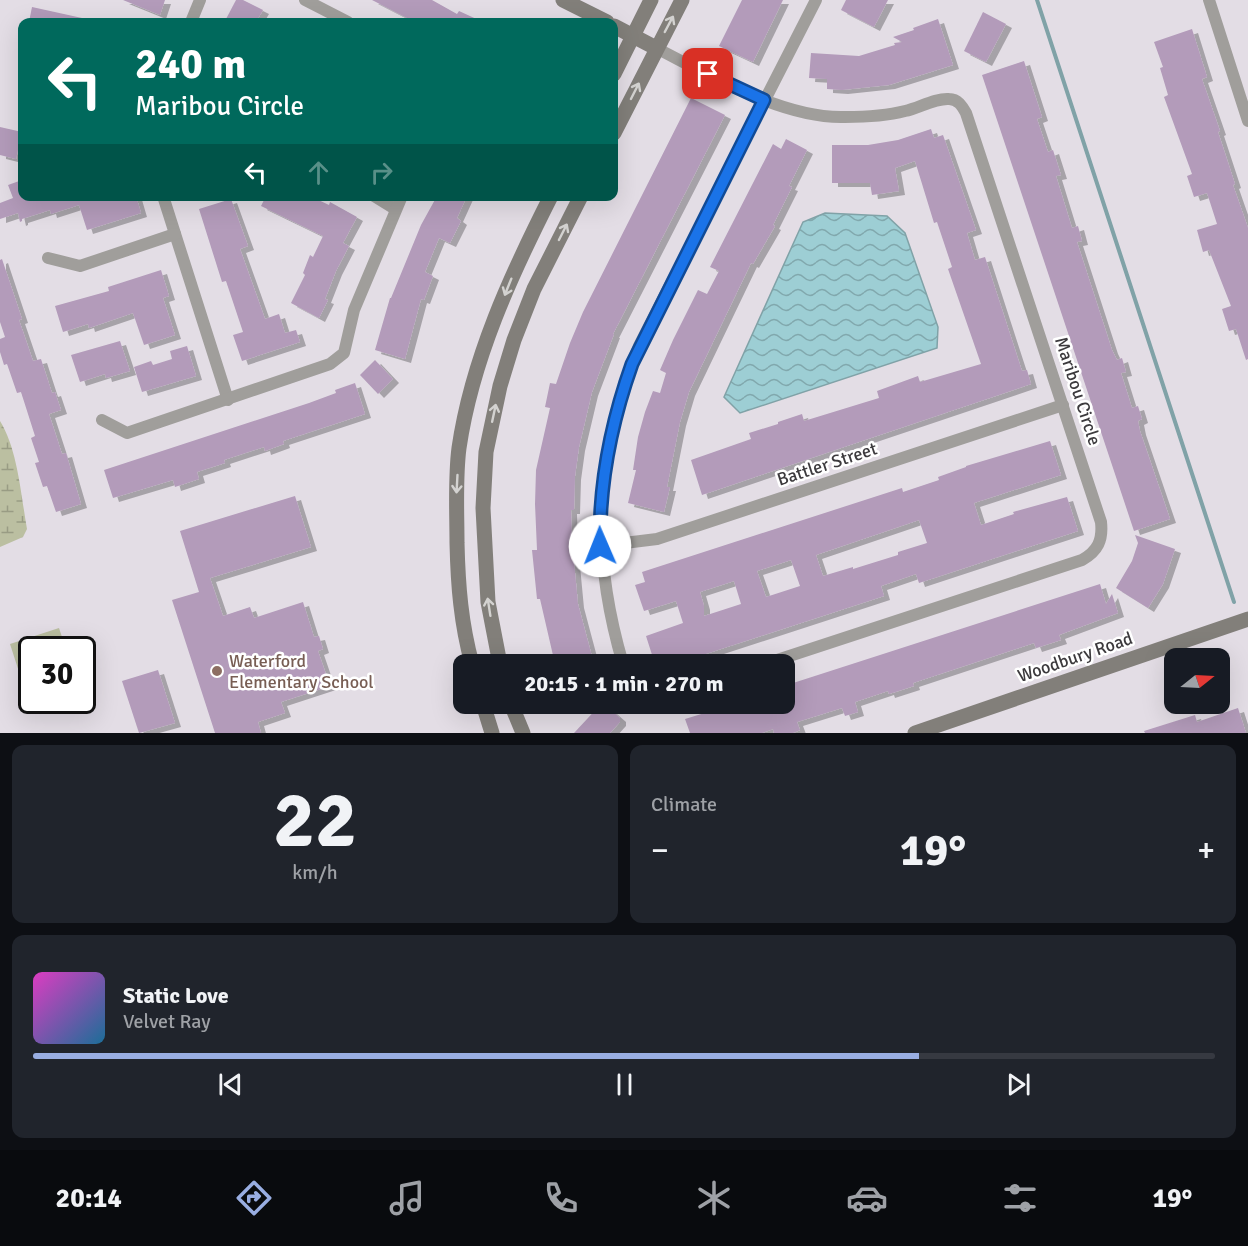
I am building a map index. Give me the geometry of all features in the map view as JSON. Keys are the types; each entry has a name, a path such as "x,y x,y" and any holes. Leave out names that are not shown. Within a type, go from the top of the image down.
{"street":[{"path":"193,18 200,0"},
{"path":"305,0 340,18"},
{"path":"563,0 600,18"},
{"path":"618,66 651,0"},
{"path":"618,125 682,0"},
{"path":"620,654 606,596 600,546 602,494 608,446 618,403 632,364 816,0"},
{"path":"1209,0 1248,121"},
{"name":"Maribou Circle","path":"618,28 764,100 812,114 842,117 891,114 944,99 960,103 966,113 1101,522 1099,544 1089,556 1082,560 795,654"},
{"path":"165,201 228,400"},
{"path":"382,201 395,209"},
{"path":"102,420 127,433 330,364 344,353 354,310 399,201"},
{"path":"470,654 458,596 456,504 459,448 485,342 521,255 548,201"},
{"path":"498,654 488,602 483,508 486,452 500,386 514,340 534,289 578,201"},
{"path":"48,258 80,266 175,234"},
{"name":"Battler Street","path":"600,546 657,539 1063,405"},
{"name":"Woodbury Road","path":"915,733 1248,619"},
{"path":"486,714 492,733"},
{"path":"514,714 523,733"}],"green space":[{"path":"0,421 15,459 27,529 23,537 0,547"},
{"path":"59,628 62,636 34,636"},
{"path":"18,641 18,669 10,644"}],"water":[{"path":"825,213 887,216 905,233 938,327 937,348 740,413 724,397 803,222"}],"building":[{"path":"123,0 165,0 160,15"},
{"path":"236,0 243,0 263,10 258,18 227,18"},
{"path":"372,0 432,0 457,14 459,11 474,18 407,18"},
{"path":"742,0 783,0 753,62 719,46"},
{"path":"846,0 888,0 874,27 841,10"},
{"path":"32,7 82,18 30,18"},
{"path":"983,12 1006,24 986,62 964,51"},
{"path":"938,19 953,65 889,85 842,90 827,89 827,79 809,78 811,53 859,56 902,42 893,37"},
{"path":"1192,29 1207,77 1202,79 1220,131 1218,132 1235,184 1233,185 1248,228 1248,359 1246,360 1236,329 1229,331 1222,309 1231,306 1209,250 1203,252 1197,230 1217,224 1207,193 1194,197 1187,176 1192,174 1164,97 1168,95 1160,68 1163,67 1154,42"},
{"path":"1024,61 1042,117 1037,119 1048,152 1053,150 1061,175 1056,176 1072,228 1078,226 1082,241 1077,242 1112,350 1117,360 1122,358 1126,372 1121,373 1132,408 1138,406 1142,419 1138,421 1140,431 1170,519 1134,531 982,75"},
{"path":"691,98 725,115 613,334 592,392 579,447 574,510 571,510 578,604 591,654 553,654 540,599 537,599 532,550 537,550 536,470 550,408 545,407 550,383 556,384 583,312"},
{"path":"0,127 18,131 16,159 0,155"},
{"path":"931,129 934,138 943,135 976,230 967,233 975,260 985,257 1022,371 1027,370 1031,384 702,495 691,460 751,439 749,433 802,414 804,421 879,398 877,391 918,376 920,382 981,364 948,269 952,267 937,222 934,223 915,161 895,168 899,191 872,195 870,183 832,183 832,145 868,145 898,140"},
{"path":"786,139 807,150 789,186 792,187 773,225 775,226 753,264 751,263 689,392 680,422 664,512 628,503 636,470 633,470 638,437 653,391 660,393 666,373 660,370 673,340 698,290 707,294 719,271 710,267 773,144 781,149"},
{"path":"18,181 18,201 137,201 141,213 87,230 79,205 51,214 50,210 22,219 20,222 18,213 0,219 0,203 13,198 8,185"},
{"path":"232,201 248,246 240,249 265,319 279,314 285,333 296,330 300,342 242,361 233,335 243,332 226,281 222,282 199,209"},
{"path":"264,201 321,201 329,205 330,202 357,217 343,243 349,246 336,271 325,299 328,300 319,318 291,303 305,275 303,273 310,255 313,257 323,236 261,206"},
{"path":"434,201 465,201 457,218 461,221 450,243 439,238 425,272 433,276 424,300 421,299 405,359 375,350 390,298 421,225"},
{"path":"2,259 33,361 41,359 52,393 55,392 61,410 49,414 62,454 66,453 81,504 56,512 47,486 43,487 35,463 39,462 31,438 35,436 21,392 17,393 7,364 4,365 0,352 0,339 5,337 0,322 0,260"},
{"path":"161,270 169,296 163,298 175,335 144,345 133,313 89,328 88,324 63,332 55,306 109,291 108,287"},
{"path":"120,341 130,371 106,378 105,374 80,382 71,355"},
{"path":"187,346 196,376 142,392 134,367 151,361 153,365 172,359 170,351"},
{"path":"375,360 393,379 378,394 360,375"},
{"path":"355,383 365,414 283,441 284,444 265,451 264,447 224,460 225,463 197,472 199,479 175,487 173,480 113,498 104,470 309,403"},
{"path":"1050,441 1061,475 974,503 981,525 1014,514 1013,512 1067,497 1078,531 919,583 916,574 881,586 884,596 706,654 652,654 646,636 683,623 676,601 644,611 635,585 645,582 642,572 902,488 903,492 939,480 938,477","holes":["919,520 927,543 898,552 898,555 823,576 816,555","791,560 800,586 766,597 757,571","734,581 741,604 704,616 700,592"]},
{"path":"295,496 311,547 210,578 223,616 250,607 254,618 303,602 314,637 319,636 323,649 318,651 330,686 281,702 285,713 258,722 261,733 215,733 172,600 199,592 180,531"},
{"path":"1135,535 1175,549 1163,584 1148,608 1116,588 1132,561 1138,543"},
{"path":"1100,584 1106,604 1112,594 1118,613 1059,635 1061,640 1036,648 1034,643 913,683 914,686 889,694 888,691 855,702 858,712 845,716 842,708 797,722 800,730 793,733 774,733 773,729 762,733 690,733 685,719 701,714 795,714 795,682"},
{"path":"158,670 175,723 139,733 122,681"},
{"path":"1238,708 1246,733 1145,733 1144,731 1195,715 1197,722 1220,714 1230,714 1230,711"},
{"path":"592,714 615,714 620,718 620,722 610,733 574,733"}],"waterway":[{"path":"1037,0 1234,602"}],"place":[{"name":"Waterford Elementary School","path":"217,671"}],"route":[{"path":"600,546 600,518 608,446 618,403 632,364 764,100 708,74"}]}
